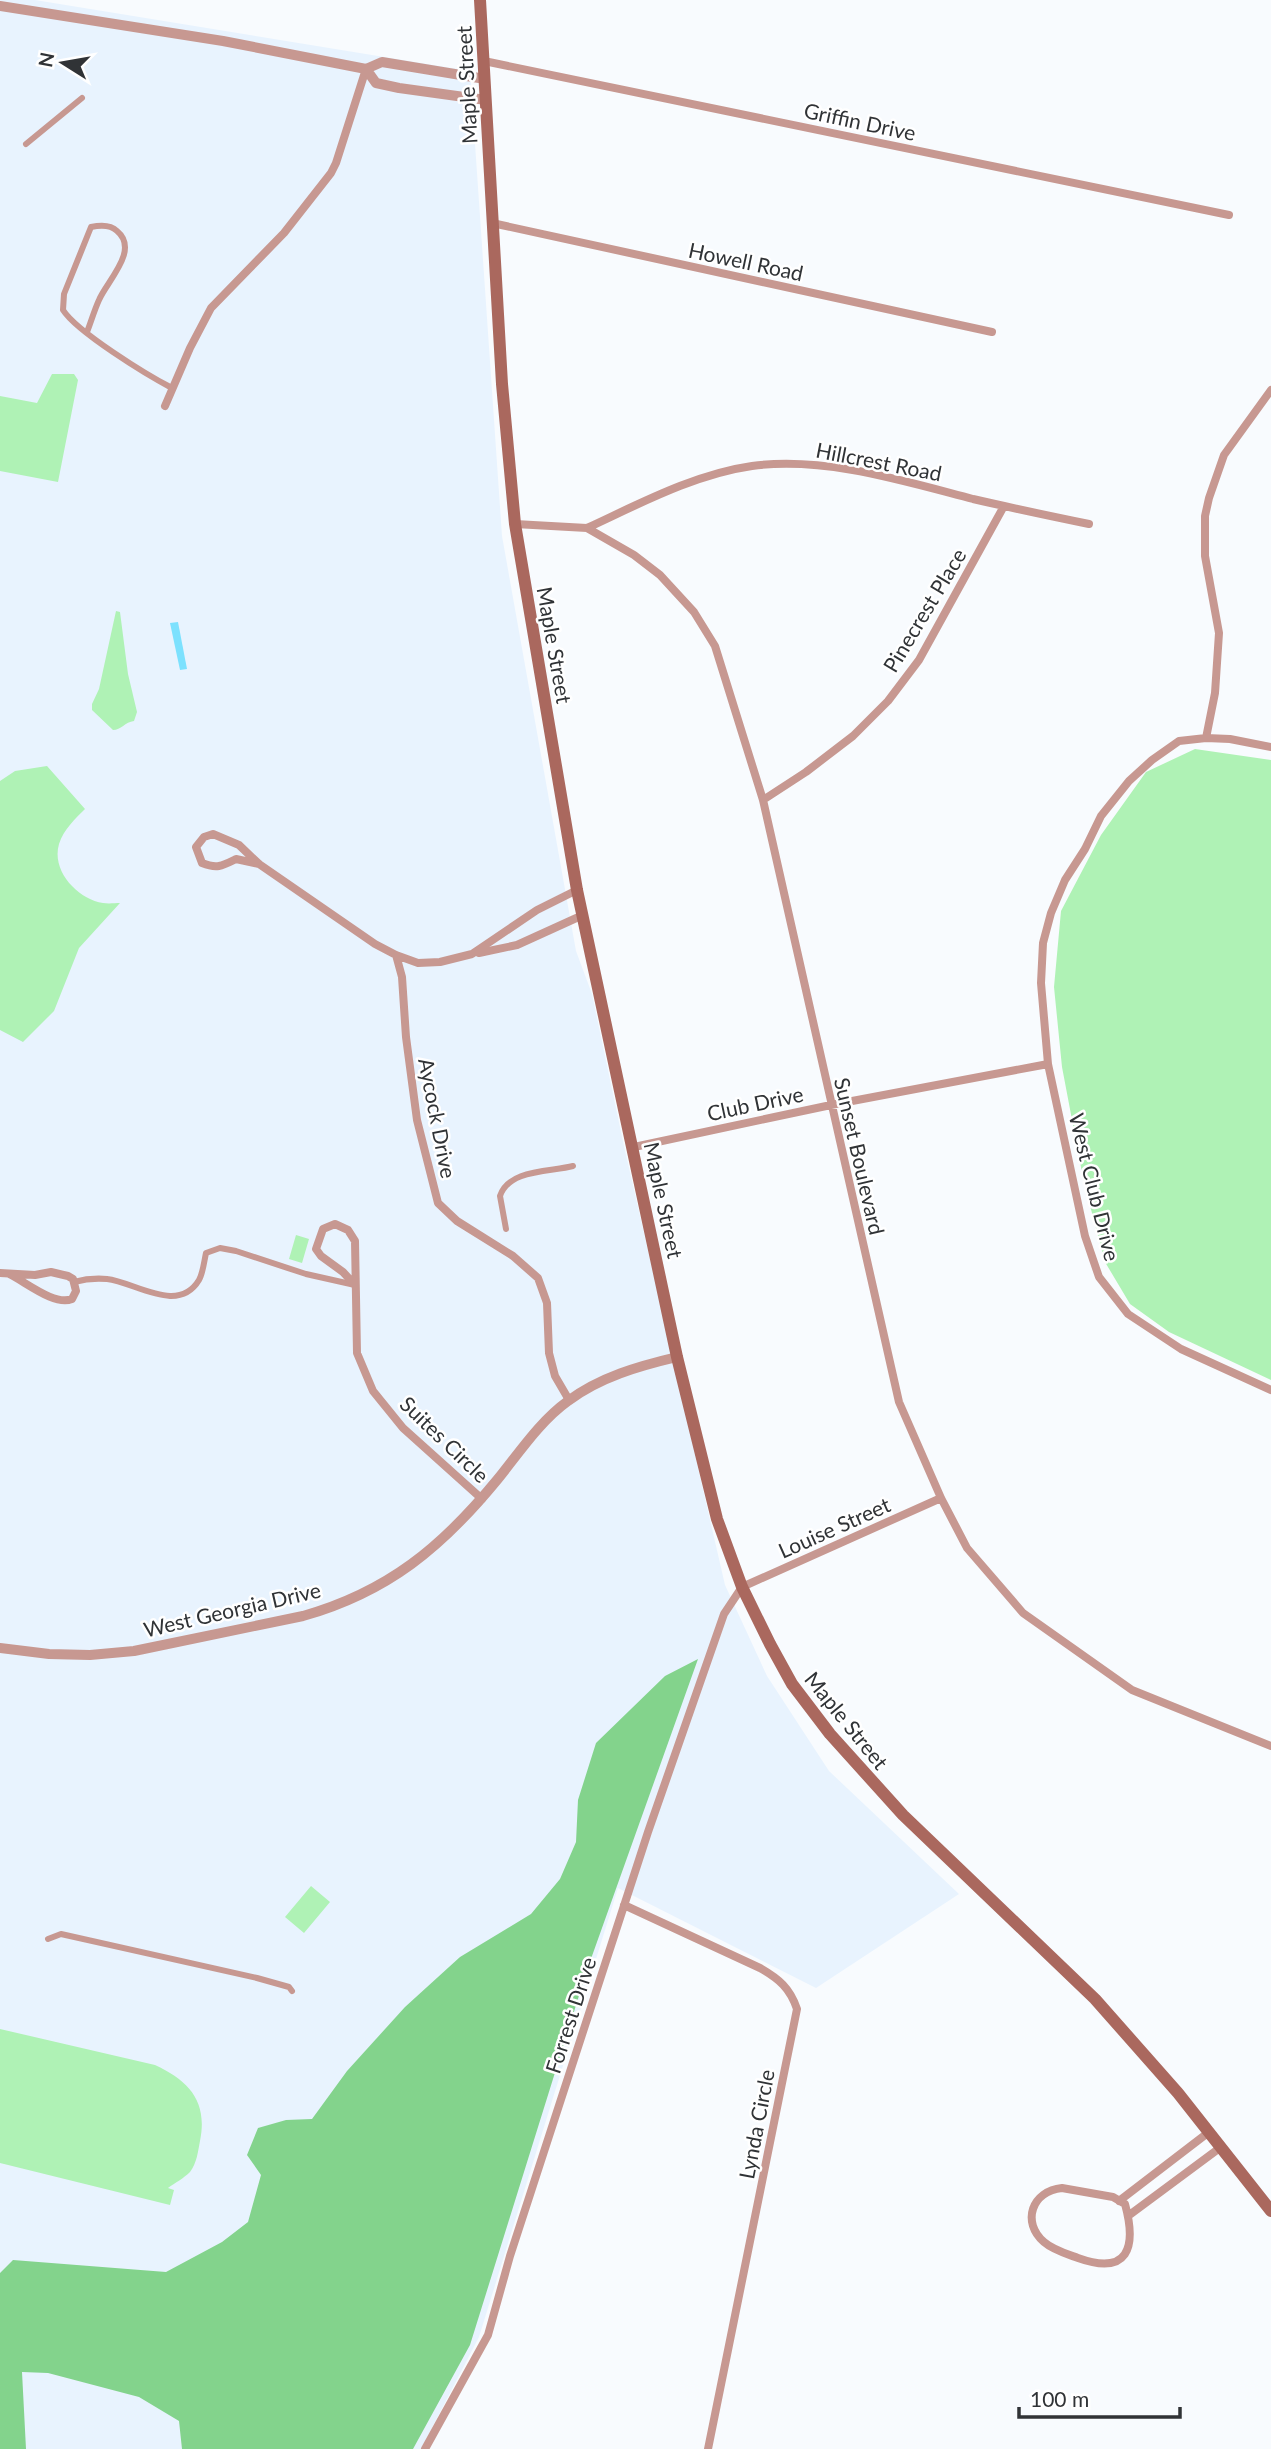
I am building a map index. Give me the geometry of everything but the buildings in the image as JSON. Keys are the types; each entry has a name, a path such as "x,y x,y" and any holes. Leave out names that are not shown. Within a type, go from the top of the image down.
{"main road":[{"name":"Maple Street","path":"480,0 503,396 515,524 583,915 677,1357 717,1519 742,1587 769,1644 792,1684 830,1734 902,1815 1095,1999 1178,2093 1271,2211"}],"street":[{"path":"0,6 223,41 366,69 382,62 485,79"},
{"name":"Griffin Drive","path":"484,61 1229,215"},
{"path":"366,69 376,83 486,100"},
{"path":"165,406 211,308 284,233 331,173 366,69"},
{"path":"26,144 82,98"},
{"name":"Howell Road","path":"492,223 992,332"},
{"path":"87,332 99,299 126,254 123,238 108,226 90,227 64,294 63,310 75,325 149,376 172,388"},
{"path":"1206,738 1215,692 1219,632 1205,556 1206,511 1224,455 1271,390"},
{"name":"Hillcrest Road","path":"587,528 703,479 752,466 810,464 894,479 1088,524"},
{"name":"Pinecrest Place","path":"763,800 806,772 853,736 888,701 919,660 1004,506"},
{"name":"Sunset Boulevard","path":"515,524 587,528 635,555 660,575 694,612 715,646 763,800 899,1402 941,1498 967,1548 1023,1613 1132,1690 1271,1746"},
{"name":"West Club Drive","path":"1271,747 1241,740 1206,738 1179,741 1129,781 1101,816 1085,849 1065,880 1051,913 1043,943 1041,983 1048,1064 1085,1236 1100,1277 1128,1314 1181,1349 1271,1390"},
{"path":"259,864 236,859 214,868 202,863 196,847 204,837 213,834 239,845 259,864 375,944 396,956 418,963 440,962 517,945 583,915"},
{"path":"472,954 537,910 578,890"},
{"name":"Aycock Drive","path":"396,956 402,977 406,1037 417,1120 438,1203 457,1221 513,1256 538,1278 547,1303 549,1353 555,1376 569,1400"},
{"name":"Club Drive","path":"634,1147 831,1105 1048,1064"},
{"path":"506,1229 500,1196 507,1184 528,1174 573,1166"},
{"name":"Suites Circle","path":"355,1285 316,1249 323,1229 335,1224 348,1230 355,1241 357,1353 373,1391 403,1428 482,1499"},
{"path":"74,1282 109,1279 169,1297 187,1293 199,1280 206,1253 220,1248 317,1278 355,1285"},
{"path":"51,1272 68,1276 74,1282 76,1291 72,1299 67,1301 46,1296 34,1287 4,1273 35,1275 51,1272"},
{"name":"West Georgia Drive","path":"0,1647 48,1654 90,1655 134,1651 326,1610 405,1570 450,1534 546,1421 569,1400 611,1377 677,1357"},
{"name":"Louise Street","path":"742,1587 941,1498"},
{"name":"Forrest Drive","path":"425,2449 488,2335 510,2256 624,1905 724,1614 742,1587"},
{"name":"Lynda Circle","path":"624,1905 760,1968 781,1981 792,1995 797,2009 708,2449"},
{"path":"48,1939 61,1934 257,1978 289,1987 292,1991"},
{"path":"1119,2201 1209,2132"},
{"path":"1128,2216 1221,2147"},
{"path":"1053,2189 1113,2197 1119,2201 1125,2204 1128,2216 1128,2249 1125,2256 1107,2265 1050,2248 1034,2228 1032,2217 1035,2203 1040,2195 1053,2189"}],"shaded area":[{"path":"0,0 35,0 470,71 502,536 576,951 592,994 624,1146 725,1585 767,1676 829,1771 959,1894 816,1988 618,1888 479,2337 421,2449 0,2449"}],"green space":[{"path":"52,374 74,374 78,380 58,482 0,471 0,396 37,403"},
{"path":"116,611 120,612 128,674 137,712 134,721 113,730 92,710 92,704 99,689"},
{"path":"1195,749 1271,760 1271,1380 1169,1332 1130,1304 1105,1262 1084,1183 1062,1067 1054,987 1061,911 1101,835 1146,772"},
{"path":"47,766 85,809 67,829 59,844 59,864 63,873 84,896 103,903 120,903 79,948 54,1011 23,1042 0,1030 0,781 15,771"},
{"path":"296,1235 309,1239 302,1263 289,1259"},
{"path":"698,1659 587,1970 470,2345 413,2449 182,2449 179,2421 139,2397 48,2373 22,2372 26,2449 0,2449 0,2273 13,2260 166,2272 222,2242 248,2222 261,2175 247,2155 258,2128 286,2120 312,2119 347,2071 405,2007 460,1957 531,1914 560,1879 576,1842 578,1800 596,1743 665,1676"},
{"path":"311,1886 330,1902 304,1933 285,1917"},
{"path":"0,2029 155,2065 178,2078 186,2086 198,2104 202,2127 196,2161 190,2172 168,2188 174,2190 170,2205 0,2163"}],"water":[{"path":"178,622 187,669 180,670 170,623"}]}
